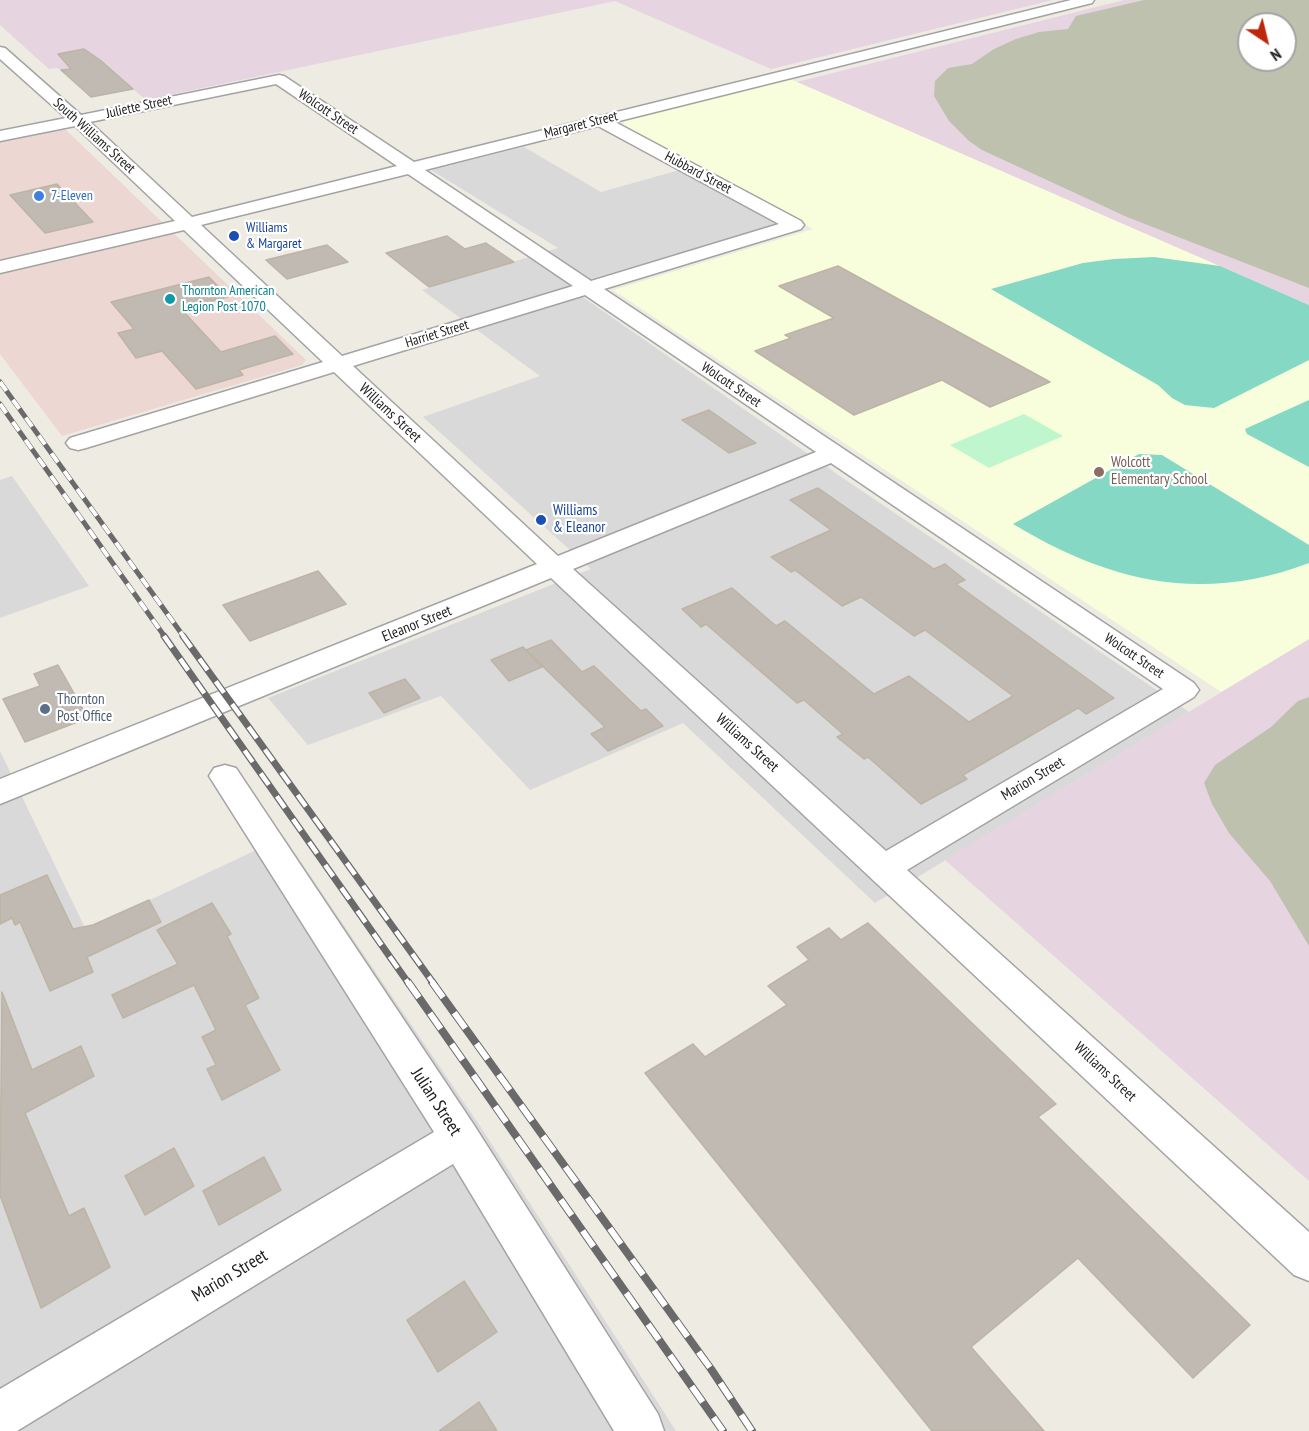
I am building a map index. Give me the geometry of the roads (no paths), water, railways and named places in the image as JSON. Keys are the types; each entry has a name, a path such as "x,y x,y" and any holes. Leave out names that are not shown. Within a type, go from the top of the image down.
{"street":[{"name":"Margaret Street","path":"0,267 51,254 76,251 1087,0"},
{"name":"South Williams Street","path":"0,51 188,222"},
{"name":"Juliette Street","path":"0,136 279,79"},
{"name":"Wolcott Street","path":"279,79 1184,690"},
{"name":"Hubbard Street","path":"601,121 795,225"},
{"name":"Williams Street","path":"188,222 556,568 1309,1260"},
{"name":"Harriet Street","path":"78,443 795,225"},
{"name":"Margaret Street","path":"0,275 57,260 76,251"},
{"name":"Eleanor Street","path":"0,792 834,454"},
{"name":"Marion Street","path":"883,868 1184,690"},
{"name":"Julian Street","path":"225,776 460,1138 641,1431"},
{"name":"Marion Street","path":"0,1415 460,1138"}],"railway":[{"path":"0,382 184,637"},
{"path":"0,404 165,637"},
{"path":"164,636 409,984"},
{"path":"183,636 434,984"},
{"path":"408,982 723,1431"},
{"path":"432,982 711,1369 752,1431"}],"place":[{"name":"7-Eleven","path":"39,196"},
{"name":"Williams & Margaret","path":"234,236"},
{"name":"Thornton American Legion Post 1070","path":"170,299"},
{"name":"Wolcott Elementary School","path":"1099,472"},
{"name":"Williams & Eleanor","path":"541,520"},
{"name":"Thornton Post Office","path":"45,709"}]}
